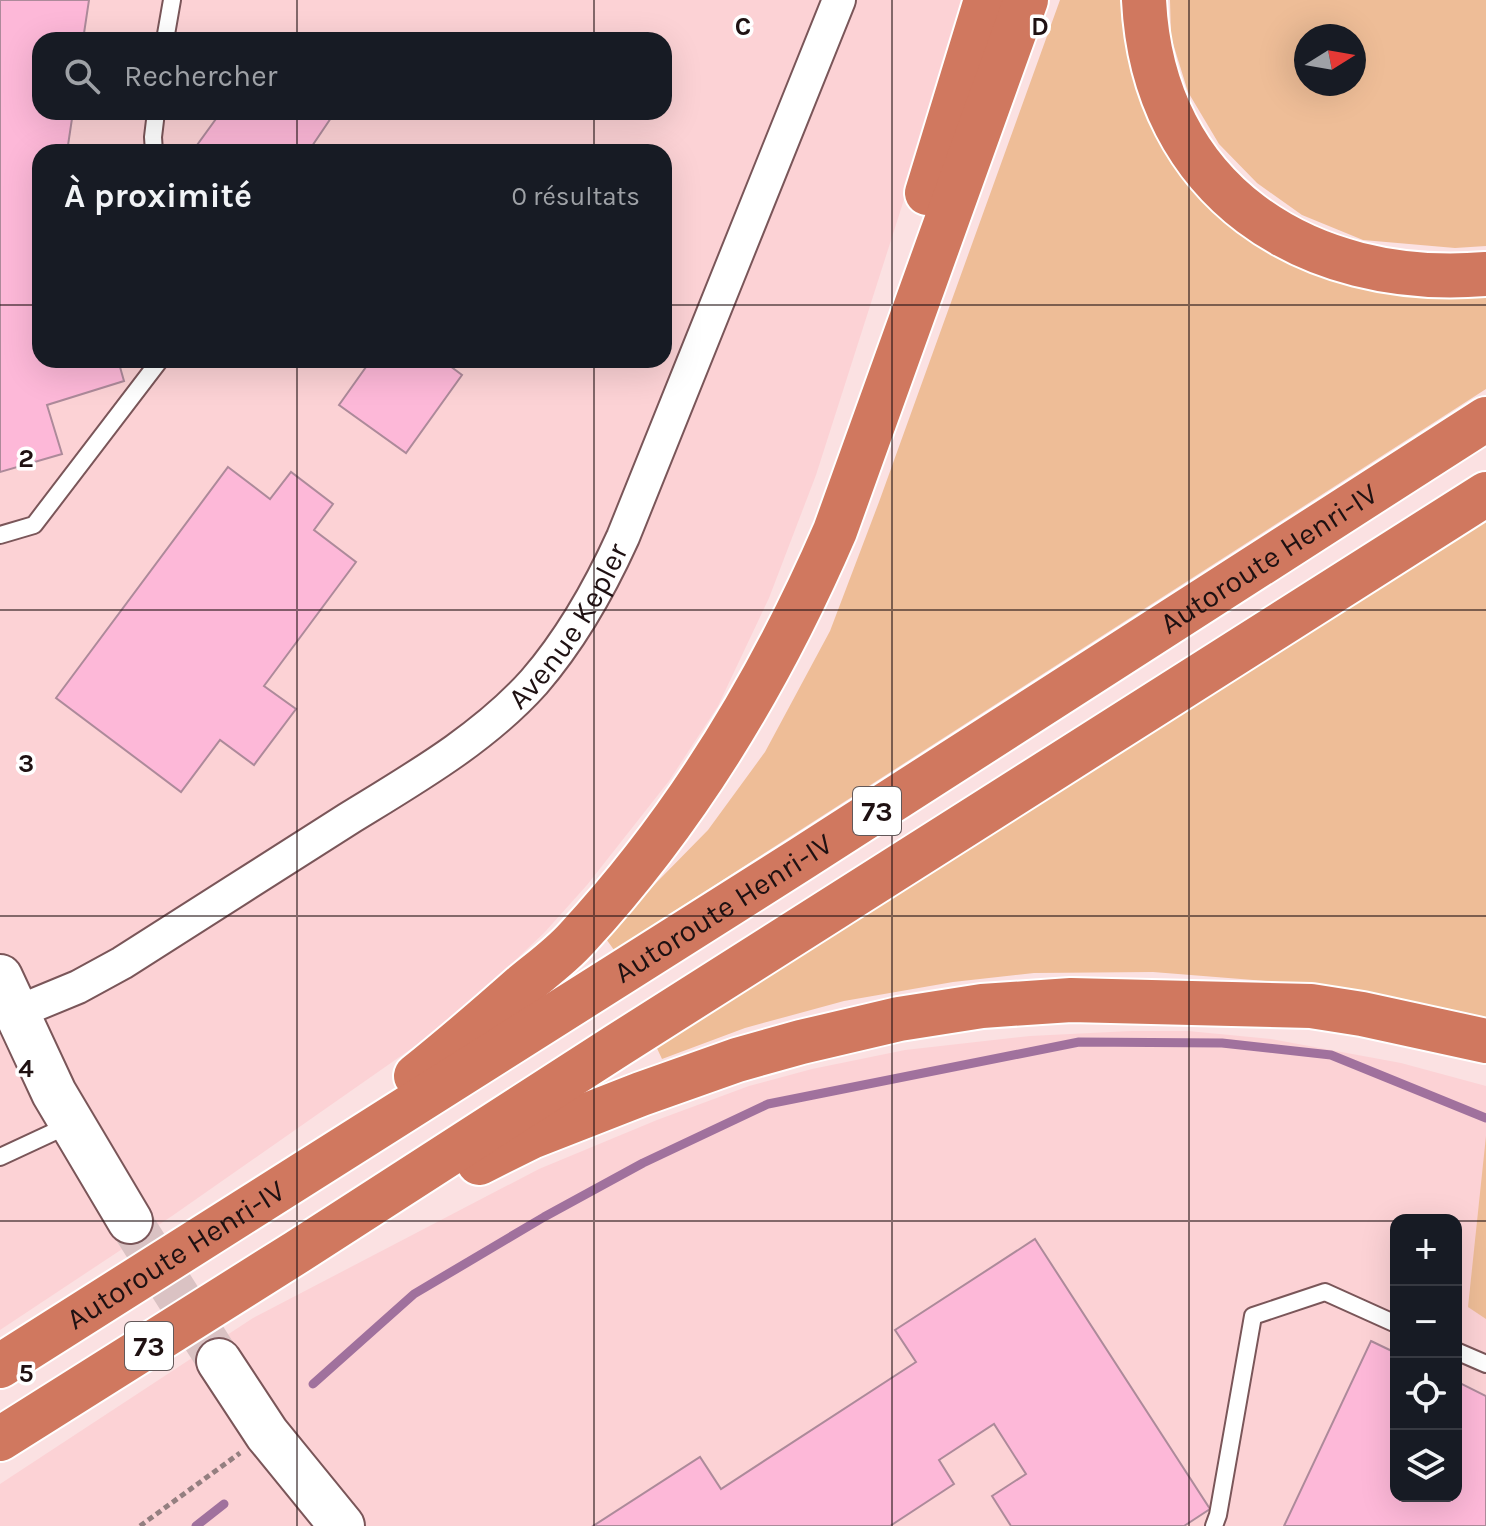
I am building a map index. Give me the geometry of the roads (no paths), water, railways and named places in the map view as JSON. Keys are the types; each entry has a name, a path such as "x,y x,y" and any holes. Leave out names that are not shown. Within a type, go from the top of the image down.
{"highway":[{"path":"835,531 877,353 986,0"},
{"path":"265,1199 453,1046 575,941 661,839 742,717 812,585 835,531 1026,0"},
{"path":"1144,0 1148,46 1168,108 1200,162 1219,187 1245,210 1291,241 1344,261 1429,276 1486,274"},
{"name":"Autoroute Henri-IV","path":"0,1366 801,859 1486,419"},
{"name":"Autoroute Henri-IV","path":"0,1439 1486,494"},
{"path":"297,1252 531,1137 655,1089 737,1060 899,1019 982,1006 1071,1000 1311,1006 1486,1041"},
{"path":"1188,1003 1354,1032 1486,1064"}],"street":[{"name":"Avenue Kepler","path":"5,1004 78,987 122,963 417,776 478,733 532,684 555,656 595,596 623,537 839,0"},
{"path":"5,1004 71,1124 130,1221"},
{"path":"219,1361 267,1434 342,1526"}],"lane":[{"path":"166,32 172,0"},
{"path":"153,144 155,120"},
{"path":"0,535 34,525 154,368"},
{"path":"0,1157 71,1124"},
{"path":"1214,1526 1253,1316 1325,1292 1390,1321"},
{"path":"1462,1354 1486,1364"}],"waterway":[{"path":"313,1384 414,1294 643,1163 768,1104 1079,1042 1222,1043 1331,1055 1486,1118"},
{"path":"196,1526 224,1504"}],"tunnel":[{"path":"130,1221 219,1361"}]}
